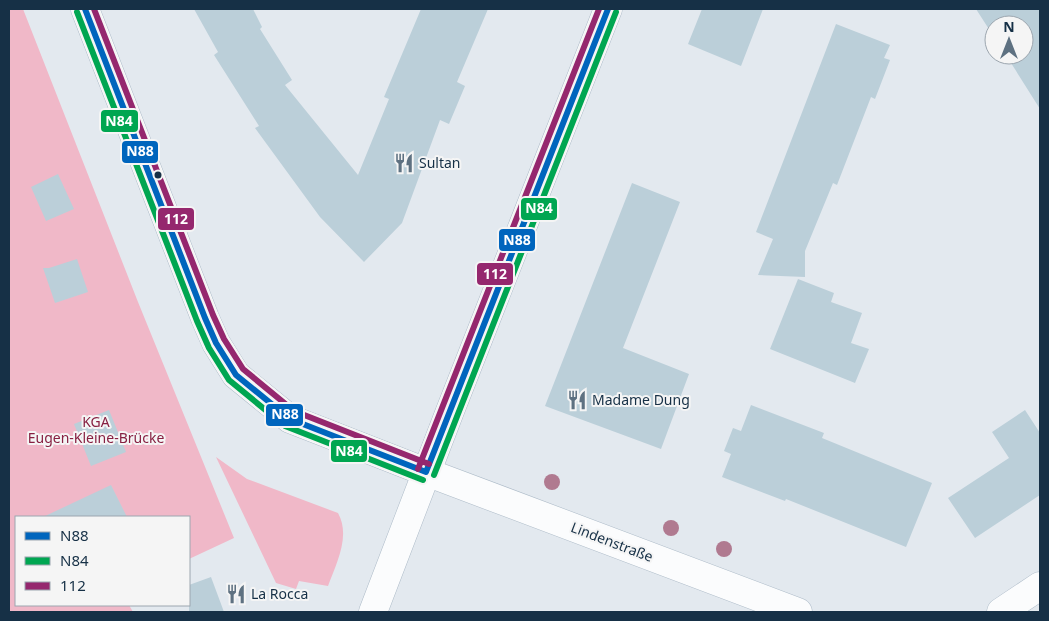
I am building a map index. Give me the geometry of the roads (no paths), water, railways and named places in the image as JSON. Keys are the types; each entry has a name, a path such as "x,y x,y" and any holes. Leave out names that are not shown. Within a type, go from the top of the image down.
{"main road":[{"name":"Lindenstraße","path":"85,9 205,318 216,343 236,375 290,419 798,612"},
{"path":"373,612 608,9"},
{"path":"1001,612 1040,586"}],"place":[{"name":"Sultan","path":"404,163"},
{"name":"Madame Dung","path":"577,400"},
{"name":"La Rocca","path":"236,594"}],"park label":[{"name":"KGA Eugen-Kleine-Brücke","path":"96,430"}]}
